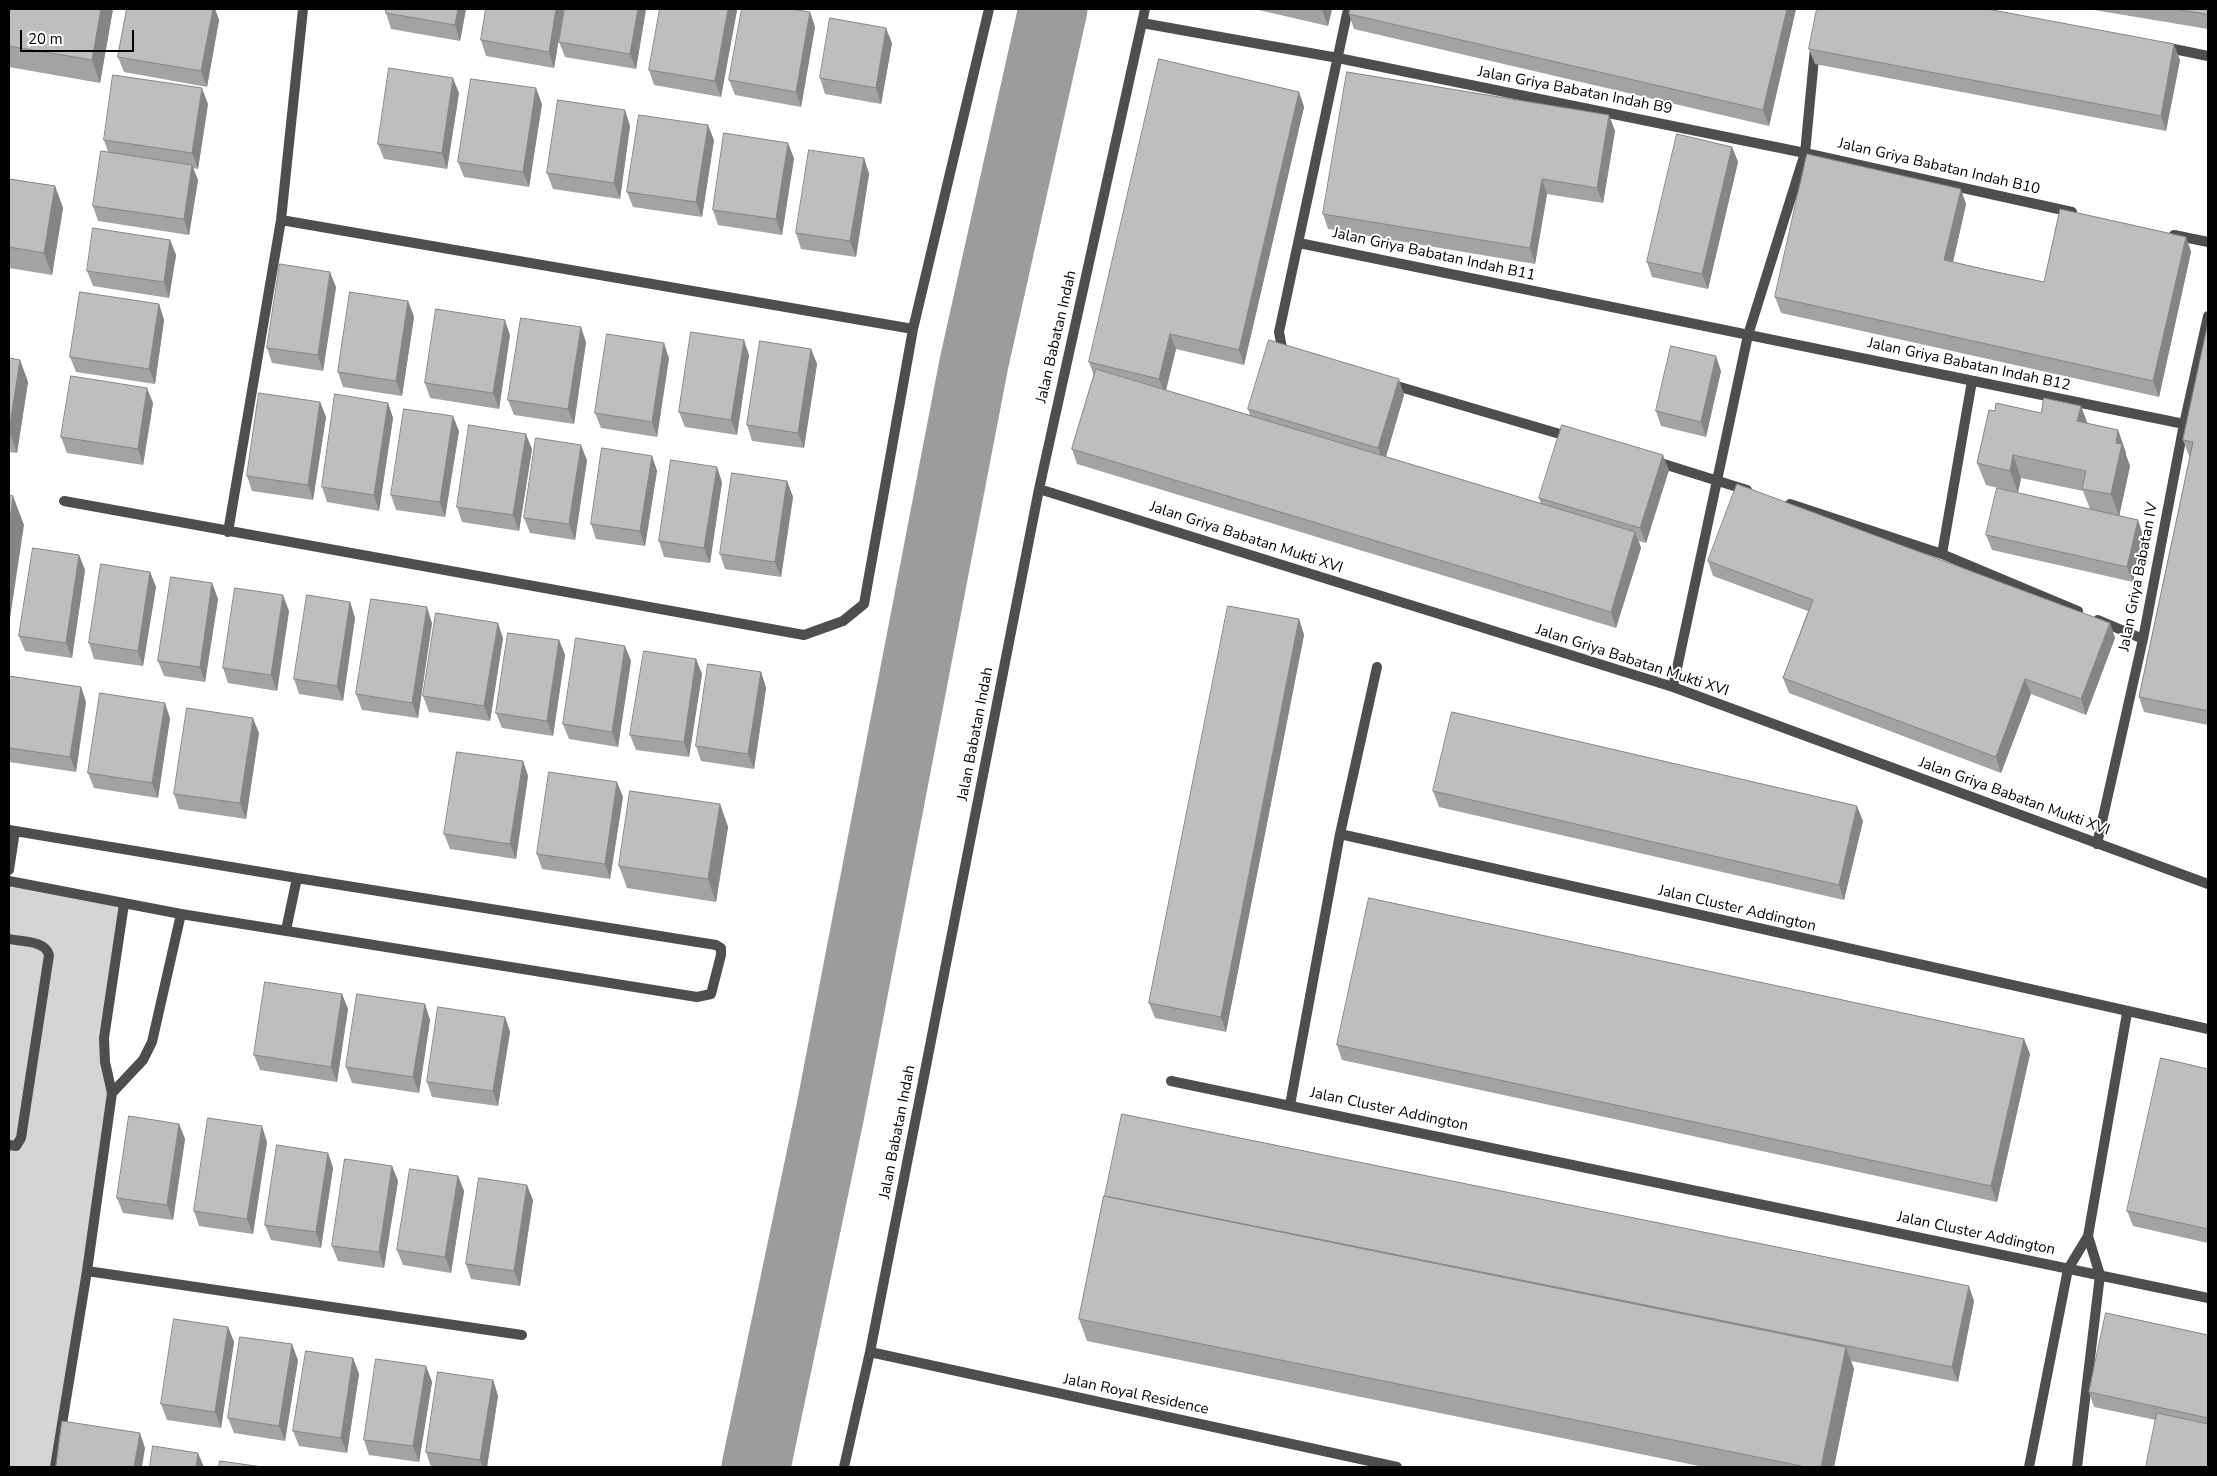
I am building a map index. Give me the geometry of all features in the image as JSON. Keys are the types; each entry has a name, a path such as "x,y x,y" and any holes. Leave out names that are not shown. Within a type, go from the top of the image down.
{"street":[{"path":"228,532 281,220 304,9"},
{"path":"64,501 804,635 843,621 864,604 913,329 989,9"},
{"name":"Jalan Babatan Indah","path":"844,1467 870,1352 1039,488 1145,9"},
{"path":"1295,356 1286,353 1282,348 1279,332 1348,9"},
{"name":"Jalan Griya Babatan Indah B9","path":"1142,23 1338,58 1805,153"},
{"path":"1673,687 1748,335 1805,153 1816,38"},
{"path":"2151,45 2208,56"},
{"name":"Jalan Griya Babatan Indah B10","path":"1805,153 2084,215"},
{"path":"281,220 913,329"},
{"path":"2160,232 2208,242"},
{"name":"Jalan Griya Babatan Indah B11","path":"1299,243 1748,335"},
{"name":"Jalan Griya Babatan IV","path":"2097,844 2144,639 2184,424 2208,316"},
{"name":"Jalan Griya Babatan Indah B12","path":"1748,335 2184,424"},
{"path":"1380,381 1577,439"},
{"path":"1942,554 1972,381"},
{"path":"1642,458 1755,493"},
{"name":"Jalan Griya Babatan Mukti XVI","path":"1039,488 1673,687 2208,884"},
{"path":"1783,502 1942,554 2144,639"},
{"name":"Jalan Cluster Addington","path":"1290,1105 1340,834 1377,667"},
{"path":"9,870 12,830 716,945 721,948 722,955 711,994 697,998 181,914 9,881"},
{"name":"Jalan Cluster Addington","path":"1340,834 2127,1013 2208,1029"},
{"path":"286,930 297,878"},
{"path":"55,1467 88,1272 112,1093 105,1062 104,1038 124,904"},
{"path":"112,1093 144,1060 152,1042 181,914"},
{"path":"9,939 42,945 47,949 49,955 22,1138 16,1146 9,1145"},
{"name":"Jalan Cluster Addington","path":"2029,1467 2068,1269 2088,1236 2127,1013"},
{"name":"Jalan Cluster Addington","path":"1171,1081 2208,1298"},
{"name":"Jalan Cluster Addington","path":"2077,1467 2100,1275 2088,1236"},
{"path":"88,1272 522,1335"},
{"name":"Jalan Royal Residence","path":"870,1352 1397,1467"}],"shaded area":[{"path":"9,881 124,904 104,1038 112,1093 55,1467 9,1467"}],"building":[{"path":"9,9 101,9 92,60 9,46"},
{"path":"127,9 213,9 201,71 118,57"},
{"path":"386,9 458,9 455,25 386,13"},
{"path":"486,9 556,9 549,52 481,40"},
{"path":"565,9 638,9 630,54 559,42"},
{"path":"660,9 728,9 715,81 649,70"},
{"path":"742,9 791,9 810,12 796,92 729,80"},
{"path":"1350,9 1787,9 1763,110 1349,14"},
{"path":"1817,9 1987,9 2174,44 2161,116 1809,49"},
{"path":"2174,9 2208,9 2208,14"},
{"path":"830,18 886,28 876,88 820,78"},
{"path":"1159,59 1299,92 1239,350 1170,334 1159,379 1089,362"},
{"path":"389,68 453,78 442,153 378,144"},
{"path":"1347,72 1609,115 1597,188 1542,179 1530,248 1323,214"},
{"path":"113,75 202,88 192,153 104,140"},
{"path":"471,79 536,88 523,172 458,162"},
{"path":"558,100 625,110 614,183 547,173"},
{"path":"639,115 708,125 696,202 627,192"},
{"path":"724,133 788,143 776,219 713,210"},
{"path":"1677,134 1732,147 1702,274 1647,262"},
{"path":"809,150 864,158 850,241 796,233"},
{"path":"101,151 192,165 184,219 93,206"},
{"path":"1807,154 1961,189 1944,260 1996,272 2044,282 2060,209 2186,237 2153,381 1775,297"},
{"path":"9,179 55,186 44,253 9,247"},
{"path":"93,228 170,240 164,282 87,271"},
{"path":"280,264 330,272 318,355 267,348"},
{"path":"80,292 159,304 149,369 70,357"},
{"path":"350,292 408,301 396,381 338,372"},
{"path":"436,309 505,320 493,393 425,383"},
{"path":"521,318 581,327 568,409 508,400"},
{"path":"2208,323 2208,711 2139,697 2193,442 2183,440"},
{"path":"691,332 744,340 731,420 679,412"},
{"path":"607,334 664,343 652,422 595,413"},
{"path":"1269,340 1399,379 1378,448 1248,409"},
{"path":"760,341 811,349 798,433 747,425"},
{"path":"1671,346 1716,356 1701,422 1656,411"},
{"path":"9,358 20,360 9,431"},
{"path":"1096,369 1635,532 1611,612 1072,449"},
{"path":"71,376 147,388 138,449 61,437"},
{"path":"259,393 320,402 308,485 247,476"},
{"path":"335,394 388,403 374,495 322,487"},
{"path":"2044,398 2081,406 2077,421 2118,430 2116,443 2122,444 2111,494 2082,489 2086,471 2013,455 2010,471 1977,463 1989,410 1995,411 1996,403 2041,413"},
{"path":"404,409 453,416 440,502 391,495"},
{"path":"469,425 526,434 513,515 457,507"},
{"path":"1562,425 1663,455 1640,528 1539,498"},
{"path":"536,438 581,445 569,524 524,518"},
{"path":"602,448 652,456 640,531 591,524"},
{"path":"671,460 717,467 704,548 659,541"},
{"path":"732,473 787,481 775,562 720,554"},
{"path":"1737,484 2110,623 2081,699 2025,679 1996,757 1783,678 1813,600 1708,561"},
{"path":"1997,488 2138,520 2127,567 1986,535"},
{"path":"9,495 13,496 9,527"},
{"path":"33,548 79,555 66,643 19,636"},
{"path":"101,564 150,572 138,651 89,643"},
{"path":"171,577 212,583 200,667 158,661"},
{"path":"235,588 283,595 271,675 223,668"},
{"path":"307,595 350,602 337,686 294,679"},
{"path":"371,599 427,607 412,703 356,694"},
{"path":"1228,606 1299,619 1221,1017 1149,1003"},
{"path":"436,613 498,623 484,706 423,696"},
{"path":"508,633 559,640 547,721 496,713"},
{"path":"576,638 625,646 612,732 563,724"},
{"path":"644,651 696,659 684,742 630,735"},
{"path":"708,664 761,672 748,754 696,746"},
{"path":"9,676 81,687 70,757 9,748"},
{"path":"100,693 165,703 152,783 88,773"},
{"path":"187,708 253,718 240,803 174,794"},
{"path":"1452,712 1857,806 1839,885 1433,791"},
{"path":"457,752 523,761 510,844 444,834"},
{"path":"549,772 617,782 605,864 537,854"},
{"path":"630,791 720,804 708,879 619,866"},
{"path":"1369,898 2024,1039 1991,1186 1337,1045"},
{"path":"265,982 342,994 331,1067 254,1055"},
{"path":"357,994 425,1004 413,1077 346,1067"},
{"path":"438,1007 505,1017 493,1091 427,1082"},
{"path":"2161,1058 2208,1069 2208,1229 2127,1211"},
{"path":"1122,1114 1969,1286 1952,1367 1105,1196"},
{"path":"129,1116 179,1124 167,1205 117,1198"},
{"path":"208,1118 262,1126 247,1219 194,1211"},
{"path":"277,1145 328,1153 316,1232 265,1225"},
{"path":"345,1159 392,1166 379,1252 332,1246"},
{"path":"410,1169 458,1176 445,1257 397,1250"},
{"path":"479,1178 527,1185 514,1271 466,1264"},
{"path":"1104,1196 1846,1347 1821,1467 1806,1467 1079,1319"},
{"path":"2106,1313 2208,1335 2208,1418 2089,1392"},
{"path":"174,1319 228,1327 215,1412 161,1404"},
{"path":"240,1337 292,1344 279,1426 228,1418"},
{"path":"306,1351 353,1358 341,1438 293,1431"},
{"path":"376,1359 426,1366 413,1446 364,1440"},
{"path":"438,1372 493,1380 480,1460 426,1452"},
{"path":"2157,1413 2208,1424 2208,1467 2146,1467"},
{"path":"62,1421 140,1433 134,1467 56,1467"},
{"path":"153,1446 198,1453 196,1467 150,1467"},
{"path":"220,1461 263,1467 219,1467"}],"waterway":[{"path":"756,1467 830,1113 974,363 1053,9"}]}
